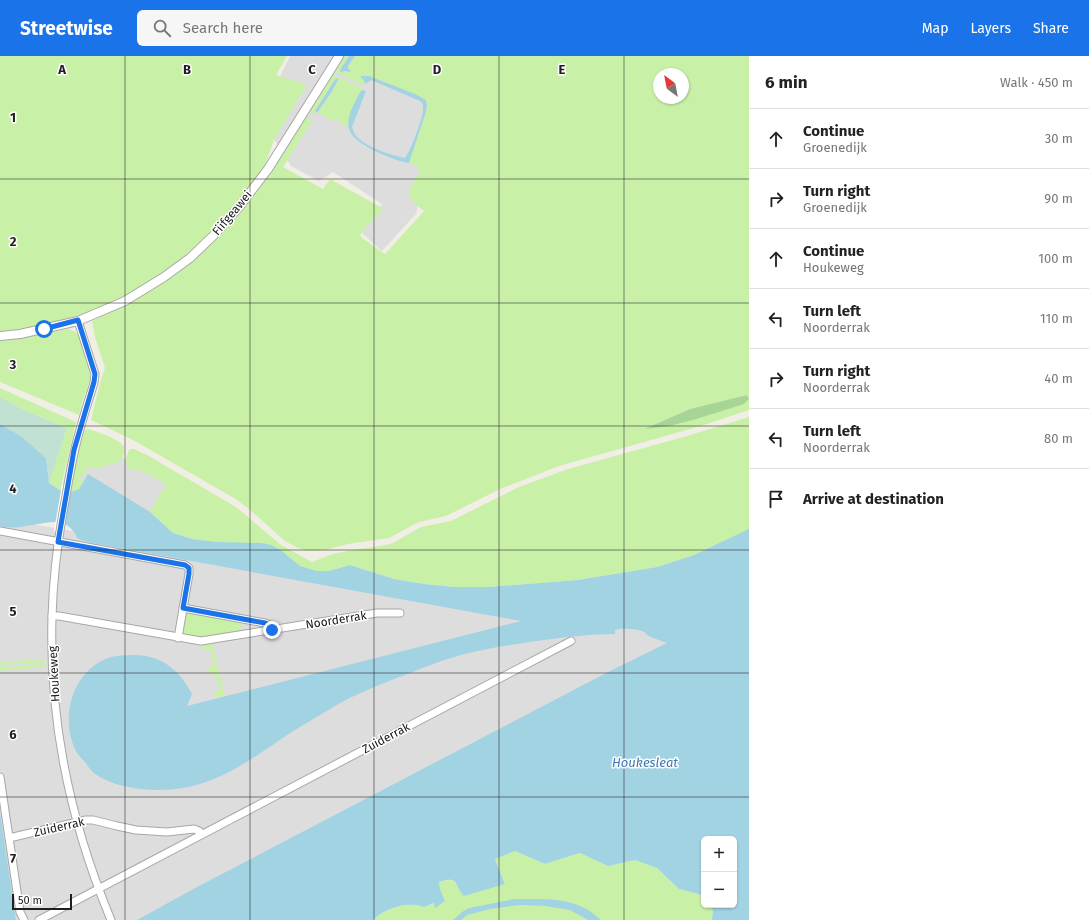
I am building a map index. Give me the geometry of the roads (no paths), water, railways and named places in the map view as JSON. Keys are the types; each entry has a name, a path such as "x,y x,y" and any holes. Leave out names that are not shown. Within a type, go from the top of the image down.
{"street":[{"name":"Fiifgeawei","path":"0,336 20,334 78,320 125,301 164,278 190,258 214,235 239,207 268,169 339,56"},
{"name":"Houkeweg","path":"78,320 95,374 74,450 58,542 52,616 52,663 56,717 64,767 77,822 98,889 111,920"},
{"path":"0,531 185,565 189,568 189,574 178,638"},
{"path":"183,608 265,623 270,625 272,630"},
{"name":"Noorderrak","path":"52,616 59,616 201,642 377,613 400,613"},
{"name":"Zuiderrak","path":"39,920 571,641"},
{"path":"0,778 20,912 24,920"},
{"name":"Zuiderrak","path":"9,838 86,820 93,820 136,830 167,832 194,829 202,834"}],"water":[{"path":"349,56 355,56 348,66 351,71 341,72 340,70"},
{"path":"361,76 369,76 415,94 426,100 426,112 409,163 377,152 354,137 348,126 351,110 359,93 362,90 366,91 352,127 355,134 363,142 374,148 405,158 420,124 423,104 420,101 371,80 365,84"},
{"path":"337,78 338,80 332,91 317,113 315,111"},
{"name":"Houkesleat","path":"0,424 21,436 46,458 49,483 61,491 70,492 79,489 88,474 150,512 173,533 192,539 217,542 261,543 271,545 282,551 300,566 317,571 329,571 350,565 394,579 455,587 488,587 578,580 657,567 694,555 749,529 749,920 712,920 713,910 711,908 737,908 737,836 701,836 701,895 679,889 657,868 635,860 608,866 580,853 545,864 515,851 495,859 505,884 464,896 454,881 446,880 439,882 445,901 435,908 434,903 424,907 418,905 404,905 390,909 373,920 137,920 197,887 608,672 667,643 650,637 641,631 622,629 615,630 615,634 588,635 544,640 492,648 461,655 373,687 350,698 290,733 247,762 212,780 178,789 156,790 129,787 105,780 91,770 77,753 69,726 69,712 72,698 77,686 85,674 95,665 108,658 136,655 146,656 154,658 170,666 182,678 192,694 187,706 521,621 87,542 78,539 68,526 62,523 48,522 16,527 0,526"},
{"path":"0,813 16,920 0,920"},
{"path":"515,899 561,900 592,912 601,920 588,920 570,910 545,906 520,905 490,909 467,915 461,920 453,920 469,908"}]}
